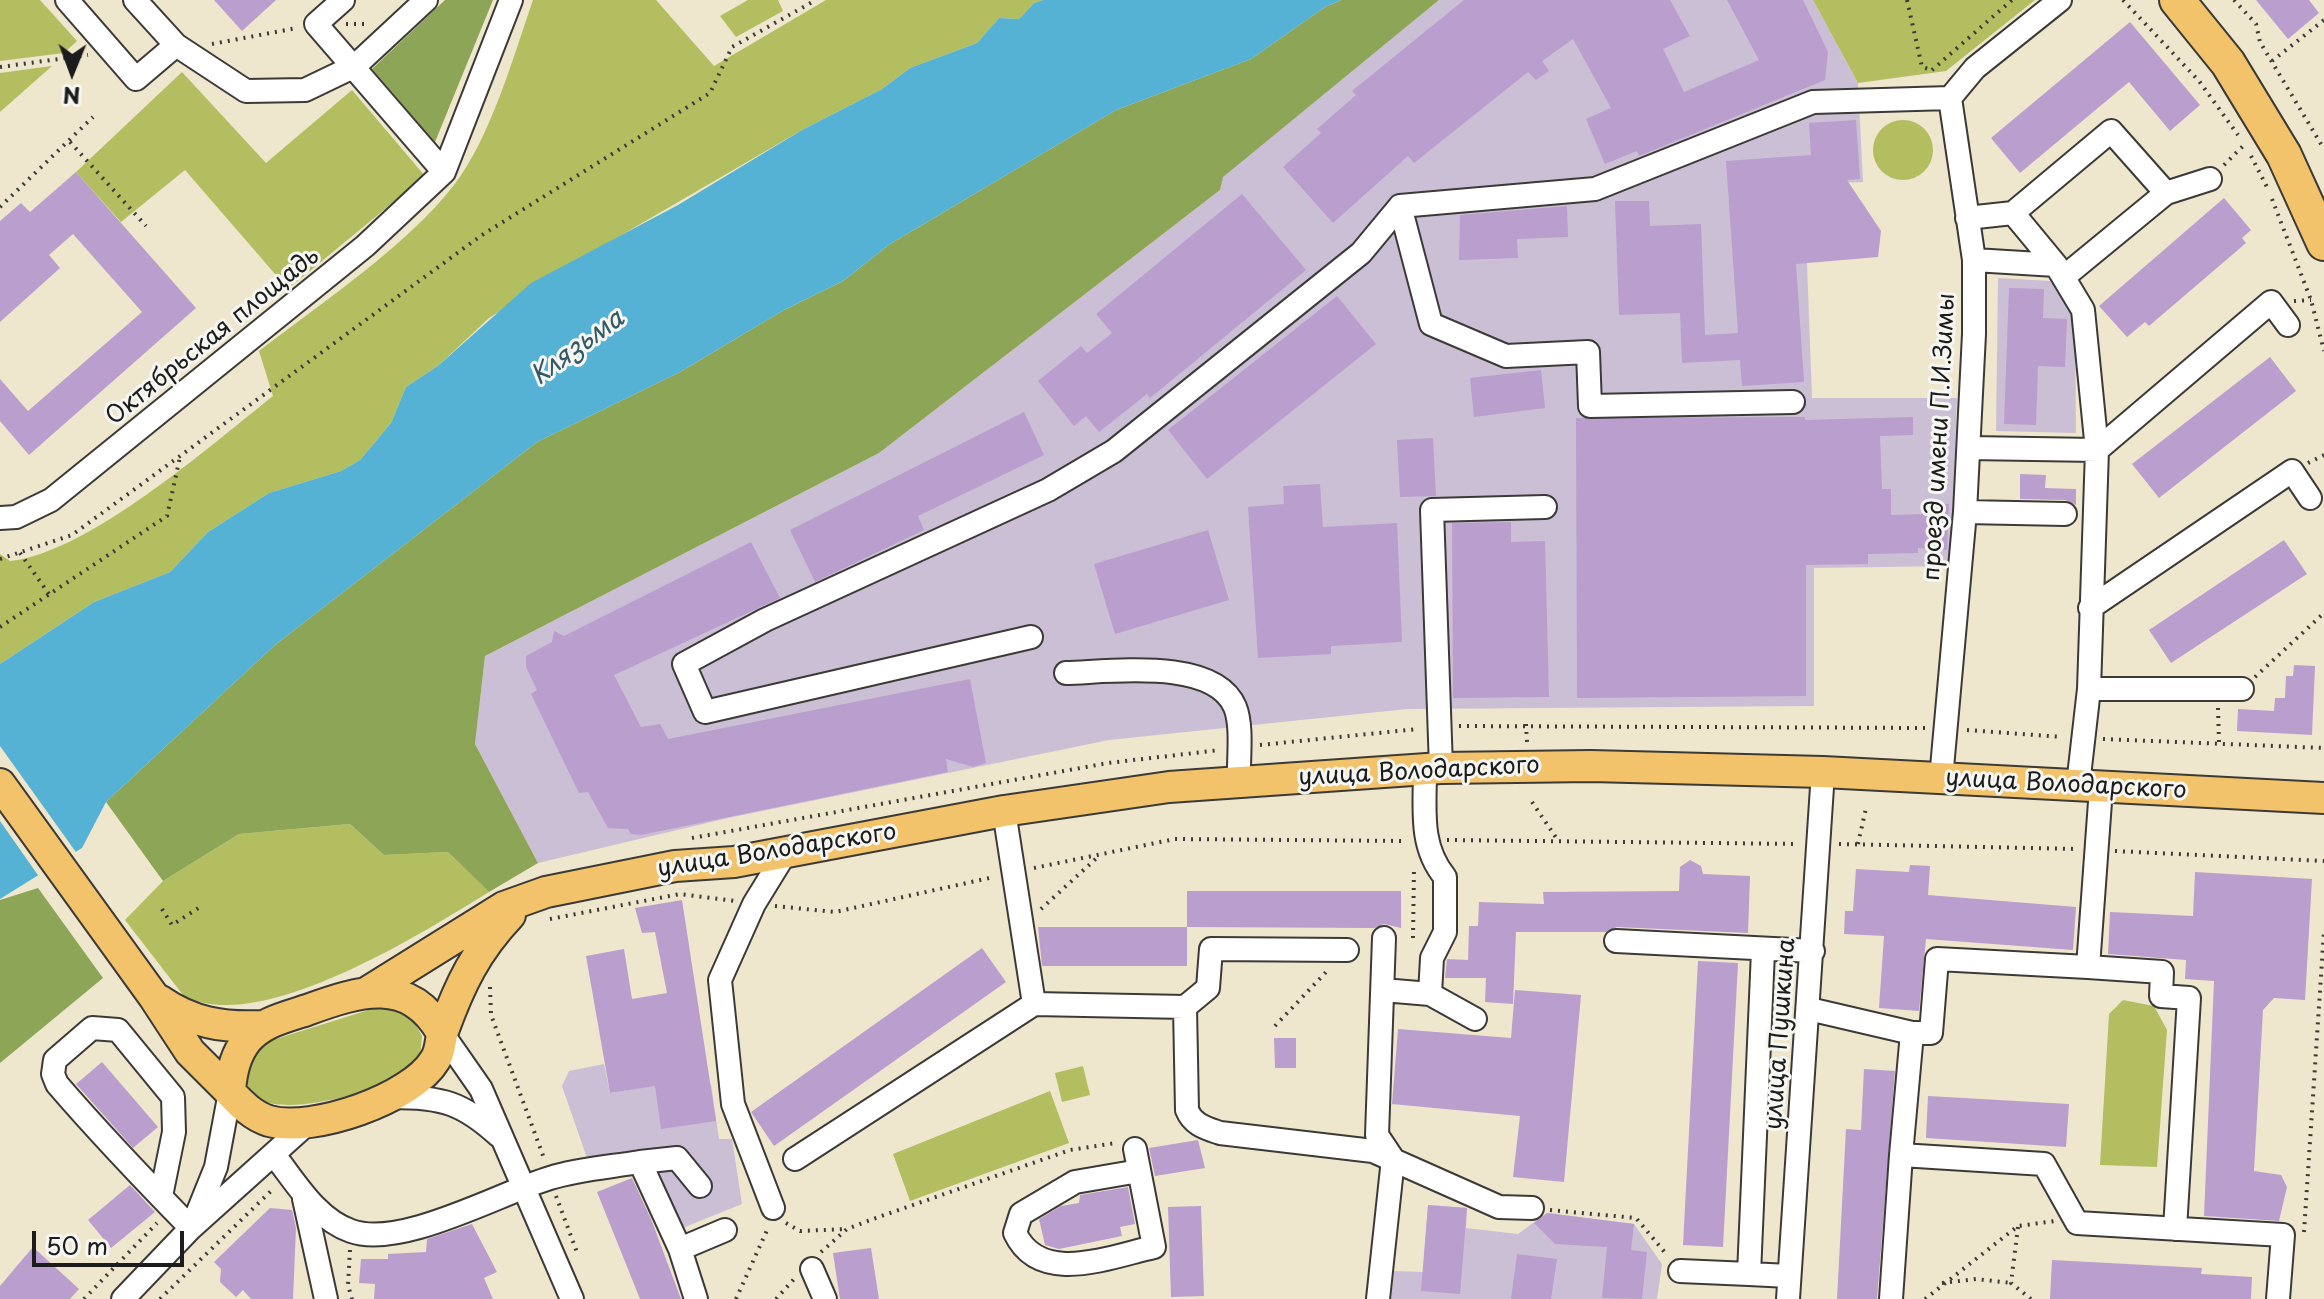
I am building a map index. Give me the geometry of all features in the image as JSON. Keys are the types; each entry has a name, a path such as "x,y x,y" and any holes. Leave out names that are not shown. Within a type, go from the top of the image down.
{"highway":[{"path":"2177,0 2228,63 2276,142 2324,243"}],"main road":[{"name":"улица Володарского","path":"366,993 504,907 546,892 675,866 734,862 1004,811 1169,787 1433,769 1591,766 1823,772 2324,798"},
{"path":"0,784 154,997 190,1052 247,1109 270,1121 309,1122 392,1097 419,1079 435,1061 442,1033 481,946 524,901"},
{"path":"154,997 196,1021 227,1027 263,1026 366,993 389,993 417,1003 442,1033"},
{"path":"230,1092 237,1057 247,1040 263,1026"}],"street":[{"path":"67,0 136,79 176,45"},
{"path":"135,0 176,45 246,91 305,90 355,66 418,8"},
{"path":"343,0 316,24 444,172 511,0"},
{"path":"1031,637 705,712 684,664 765,620 1048,490 1114,451 1361,253 1400,206 1595,189 1813,102 1950,98 1975,68 2060,0"},
{"name":"проезд имени П.И.Зимы","path":"1941,779 1965,512 1974,260 1950,98"},
{"path":"1967,218 2013,213 2111,131 2166,193"},
{"name":"Октябрьская площадь","path":"0,518 16,517 51,500 365,246 444,172"},
{"path":"1974,260 2060,271 2166,193 2210,179"},
{"path":"1400,206 1431,324 1506,356 1588,352 1590,406 1793,402"},
{"path":"2013,213 2060,271 2083,310 2097,450 2089,689 2081,738 2089,786 2088,967"},
{"path":"1969,448 2097,450 2271,302 2288,325"},
{"path":"2090,608 2292,471 2310,498"},
{"path":"1430,994 1432,958 1445,932 1445,877 1431,860 1425,841 1433,769 1432,510 1545,507"},
{"path":"1965,512 2065,514"},
{"path":"1066,673 1158,672 1206,680 1229,697 1236,709 1239,782"},
{"path":"2089,689 2242,689"},
{"name":"улица Пушкина","path":"1788,1299 1823,772"},
{"path":"1004,811 1022,945 1034,1004"},
{"path":"773,1208 733,1104 720,980 754,904 786,852"},
{"path":"1378,1299 1393,1159 1377,1135 1384,938"},
{"path":"1616,941 1763,951 1813,951"},
{"path":"795,1159 1034,1004 1185,1007 1208,988 1211,949 1347,950"},
{"path":"1749,1274 1763,951"},
{"path":"1809,1009 1912,1033 1931,1033 1937,959 2162,972 2161,996 2189,998 2175,1229"},
{"path":"1383,990 1430,994 1475,1019"},
{"path":"1185,1007 1187,1110 1191,1120 1220,1133 1373,1151 1499,1207 1532,1208"},
{"path":"161,1196 174,1132 173,1097 118,1030 92,1028 55,1060 53,1074 127,1166 142,1175 161,1196 191,1228"},
{"path":"442,1033 481,1089 572,1299"},
{"path":"1891,1299 1912,1033"},
{"path":"191,1228 216,1167 230,1092"},
{"path":"392,1097 443,1099 480,1119 500,1137"},
{"path":"123,1299 191,1228 309,1122"},
{"path":"1130,1154 1154,1247 1070,1265 1046,1263 1023,1250 1015,1233 1021,1214 1130,1154"},
{"path":"274,1155 304,1199 326,1299"},
{"path":"1901,1155 2044,1164 2077,1223 2283,1235 2278,1299"},
{"path":"304,1199 351,1231 411,1230 551,1177 640,1162 677,1158 700,1186"},
{"path":"640,1162 680,1249 696,1299"},
{"path":"680,1249 725,1230"},
{"path":"809,1266 825,1299"},
{"path":"1680,1271 1789,1276"}],"path":[{"path":"0,559 72,535 482,235 710,93 732,47 816,0"},
{"path":"1907,0 1922,67 1932,70 2012,0"},
{"path":"2123,0 2199,81 2245,144 2270,193 2311,300 2324,351"},
{"path":"2234,0 2256,24 2260,42 2324,149"},
{"path":"176,45 222,44 316,24 374,24 418,8"},
{"path":"2272,61 2324,20"},
{"path":"0,67 115,52"},
{"path":"0,207 93,117"},
{"path":"70,142 146,226"},
{"path":"2210,179 2245,144"},
{"path":"0,627 167,516 181,455"},
{"path":"20,553 49,594"},
{"path":"2219,742 2218,706 2242,689 2324,613"},
{"path":"1526,724 1527,747"},
{"path":"1947,728 2081,738 2324,748"},
{"path":"1532,802 1557,839"},
{"path":"1858,844 1866,808"},
{"path":"1022,945 1038,912 1101,854"},
{"path":"1413,938 1414,855"},
{"path":"162,909 172,925 200,907"},
{"path":"2304,1238 2324,931"},
{"path":"1275,1026 1347,950"},
{"path":"490,983 491,1015 579,1259"},
{"path":"773,1208 783,1222 800,1231 847,1229 1070,1150 1130,1154"},
{"path":"160,1299 289,1173"},
{"path":"736,1299 764,1243 773,1208"},
{"path":"1532,1208 1636,1218 1680,1271"},
{"path":"1925,1299 2018,1226 2050,1221 2077,1223"},
{"path":"2011,1283 2018,1226"},
{"path":"776,1299 847,1229"},
{"path":"351,1231 348,1285 352,1299"},
{"path":"84,1299 146,1234"},
{"path":"1942,1283 1976,1279 2011,1283 2031,1299"}],"shaded area":[{"path":"1439,0 1813,0 1858,83 1863,182 1804,184 1812,398 1957,398 1951,566 1814,568 1814,706 1407,709 1109,740 728,818 538,863 475,744 485,656 879,453 1220,190 1222,177"},
{"path":"1998,278 2051,281 2075,314 2076,433 1996,431"},
{"path":"604,1064 610,1093 676,1082 693,1086 711,1084 719,1139 732,1139 742,1204 680,1229 646,1149 587,1158 562,1086 569,1071"},
{"path":"1428,1205 1467,1208 1466,1228 1518,1234 1547,1213 1634,1224 1662,1264 1657,1299 1391,1299 1394,1271 1423,1272"}],"green space":[{"path":"0,0 40,0 77,41 64,53 0,61"},
{"path":"445,0 493,0 435,142 372,69"},
{"path":"533,0 656,0 714,66 826,0 1043,0 1034,3 1019,19 999,18 977,43 910,68 882,89 802,130 606,244 489,318 439,365 406,387 391,423 360,460 341,471 269,493 208,532 170,572 94,602 0,664 0,554 10,561 41,554 75,539 183,468 273,396 259,351 388,252 454,185 490,121"},
{"path":"748,0 778,0 783,11 736,37 720,16"},
{"path":"1341,0 1439,0 1223,177 1220,190 879,453 485,656 475,744 538,863 489,892 448,852 384,855 350,824 239,834 163,881 106,802 275,645 537,442 680,372 784,310 843,281 890,244 1116,110 1251,59 1325,7"},
{"path":"1813,0 2035,0 1946,71 1858,83"},
{"path":"52,66 0,112 0,73"},
{"path":"182,72 266,163 352,90 425,176 288,289 185,170 121,222 76,172"},
{"path":"1903,120 1914,122 1924,129 1931,139 1931,161 1924,171 1914,178 1903,180 1892,178 1882,171 1875,161 1873,150 1875,139 1882,129 1892,122"},
{"path":"350,824 384,855 448,852 489,892 383,954 339,975 295,992 253,1003 215,1005 183,995 125,920 163,881 239,834"},
{"path":"38,888 103,978 0,1063 0,900"},
{"path":"2123,1000 2154,1006 2167,1030 2157,1167 2100,1165 2109,1014"},
{"path":"378,1007 407,1009 422,1036 420,1058 399,1076 377,1087 321,1102 292,1105 268,1102 251,1093 248,1074 260,1044"},
{"path":"1083,1066 1090,1095 1062,1102 1055,1073"},
{"path":"1050,1091 1069,1143 910,1201 893,1154"}],"water":[{"name":"Клязьма","path":"1043,0 1341,0 1325,7 1251,59 1116,110 890,244 843,281 784,310 680,372 537,442 275,645 106,802 82,848 0,899 0,664 94,602 170,572 208,532 269,493 341,471 360,460 391,423 406,387 439,365 531,283 678,205 802,130 882,89 910,68 977,43 999,18 1019,19 1034,3"}],"pier":[{"path":"0,746 78,855 40,878 0,821"}],"building":[{"path":"214,0 276,0 242,31"},
{"path":"1464,0 1670,0 1690,36 1663,49 1684,92 1759,60 1727,0 1803,0 1828,52 1825,80 1639,156 1637,151 1605,164 1586,119 1611,108 1573,39 1542,61 1549,71 1536,80 1528,72 1414,163 1408,156 1333,223 1283,167 1321,133 1317,129 1356,95 1352,91"},
{"path":"2256,0 2309,0 2319,13 2288,39"},
{"path":"2130,22 2200,105 2170,131 2129,82 2020,173 1991,138"},
{"path":"1856,120 1860,179 1847,180 1881,231 1878,257 1796,264 1804,382 1742,386 1740,360 1682,363 1680,313 1619,315 1615,201 1649,201 1650,226 1701,224 1705,335 1738,333 1726,161 1811,155 1809,123"},
{"path":"76,172 196,308 29,455 0,421 0,379 28,411 142,312 73,234 49,255 60,268 0,322 0,221 21,203 30,212"},
{"path":"1242,194 1306,270 1150,398 1147,394 1099,432 1086,416 1074,426 1038,381 1081,346 1087,353 1112,333 1096,314"},
{"path":"2224,198 2251,230 2242,238 2246,243 2149,326 2145,322 2127,337 2099,306"},
{"path":"1567,206 1568,237 1517,239 1518,258 1459,260 1460,215"},
{"path":"2009,288 2044,289 2043,318 2067,319 2065,367 2038,366 2036,425 2004,424"},
{"path":"1337,296 1376,344 1207,479 1168,430"},
{"path":"2270,357 2296,391 2159,498 2132,464"},
{"path":"1541,370 1545,408 1474,417 1470,378"},
{"path":"1024,412 1044,455 918,516 924,530 815,582 790,530"},
{"path":"1805,417 1805,420 1913,417 1913,435 1880,436 1882,489 1891,489 1891,515 1928,514 1929,503 1949,504 1947,550 1918,548 1918,553 1868,554 1868,564 1806,565 1806,696 1577,698 1576,418"},
{"path":"1433,438 1436,496 1400,497 1397,440"},
{"path":"2020,474 2046,475 2045,488 2076,489 2076,505 2065,500 2020,499"},
{"path":"1320,484 1323,527 1397,523 1402,642 1331,646 1331,654 1258,658 1248,507 1284,504 1283,486"},
{"path":"1511,522 1511,542 1545,541 1549,697 1453,698 1452,523"},
{"path":"1208,530 1229,600 1115,634 1094,564"},
{"path":"2284,540 2307,574 2171,663 2149,630"},
{"path":"751,542 780,598 614,675 641,727 660,724 668,739 970,679 986,763 973,767 946,759 948,772 641,835 631,834 628,829 608,828 588,792 579,793 531,694 537,690 526,667 526,656 552,642 554,631 564,636"},
{"path":"2294,665 2315,666 2312,735 2237,731 2238,709 2274,711 2275,698 2285,698 2286,676 2293,676"},
{"path":"1690,860 1701,866 1703,874 1750,876 1748,933 1617,927 1606,932 1516,932 1513,1004 1485,1002 1486,978 1445,978 1447,959 1468,960 1469,926 1478,926 1479,902 1544,904 1543,892 1679,891 1680,867"},
{"path":"1910,865 1930,866 1928,895 2076,907 2073,950 1926,939 1919,1011 1879,1008 1884,936 1844,934 1845,911 1853,911 1856,869 1909,872"},
{"path":"2195,872 2312,879 2305,1000 2274,998 2263,1010 2254,1171 2281,1175 2287,1187 2279,1221 2204,1216 2214,981 2185,979 2186,960 2108,954 2110,912 2193,916"},
{"path":"1187,891 1401,891 1401,928 1384,924 1375,928 1187,927"},
{"path":"682,900 716,1121 661,1129 655,1086 610,1093 586,956 624,949 632,999 667,993 655,932 642,933 635,908"},
{"path":"1038,927 1187,927 1187,966 1042,966"},
{"path":"982,948 1006,982 774,1146 751,1112"},
{"path":"1698,961 1738,963 1723,1247 1683,1245"},
{"path":"1515,990 1581,995 1564,1182 1513,1177 1520,1116 1392,1104 1398,1029 1511,1038"},
{"path":"1274,1038 1296,1038 1296,1068 1275,1068"},
{"path":"102,1062 158,1127 133,1148 76,1084"},
{"path":"1864,1069 1895,1071 1877,1299 1837,1299 1846,1129 1861,1130"},
{"path":"1928,1096 2069,1104 2066,1147 1926,1138"},
{"path":"1198,1140 1205,1168 1155,1176 1149,1148"},
{"path":"632,1178 681,1299 640,1299 597,1192"},
{"path":"130,1185 155,1212 111,1248 88,1220"},
{"path":"1128,1187 1135,1224 1120,1227 1122,1236 1059,1249 1045,1245 1039,1219 1061,1206 1079,1203 1080,1195"},
{"path":"1428,1205 1467,1208 1460,1294 1421,1291"},
{"path":"1201,1206 1204,1296 1171,1297 1168,1207"},
{"path":"270,1208 292,1210 296,1228 293,1299 251,1299 243,1290 236,1297 220,1282 221,1269 214,1262"},
{"path":"1547,1213 1634,1224 1631,1250 1647,1252 1642,1299 1602,1298 1607,1247 1555,1244 1534,1223"},
{"path":"472,1224 497,1272 484,1278 493,1299 374,1299 375,1284 359,1283 361,1259 388,1259 388,1254 426,1252 427,1239"},
{"path":"33,1247 79,1289 70,1299 0,1299 0,1286"},
{"path":"871,1248 879,1299 840,1299 833,1253"},
{"path":"1517,1254 1557,1259 1551,1299 1511,1299"},
{"path":"2052,1260 2202,1268 2201,1274 2252,1277 2251,1299 2050,1299"}]}
